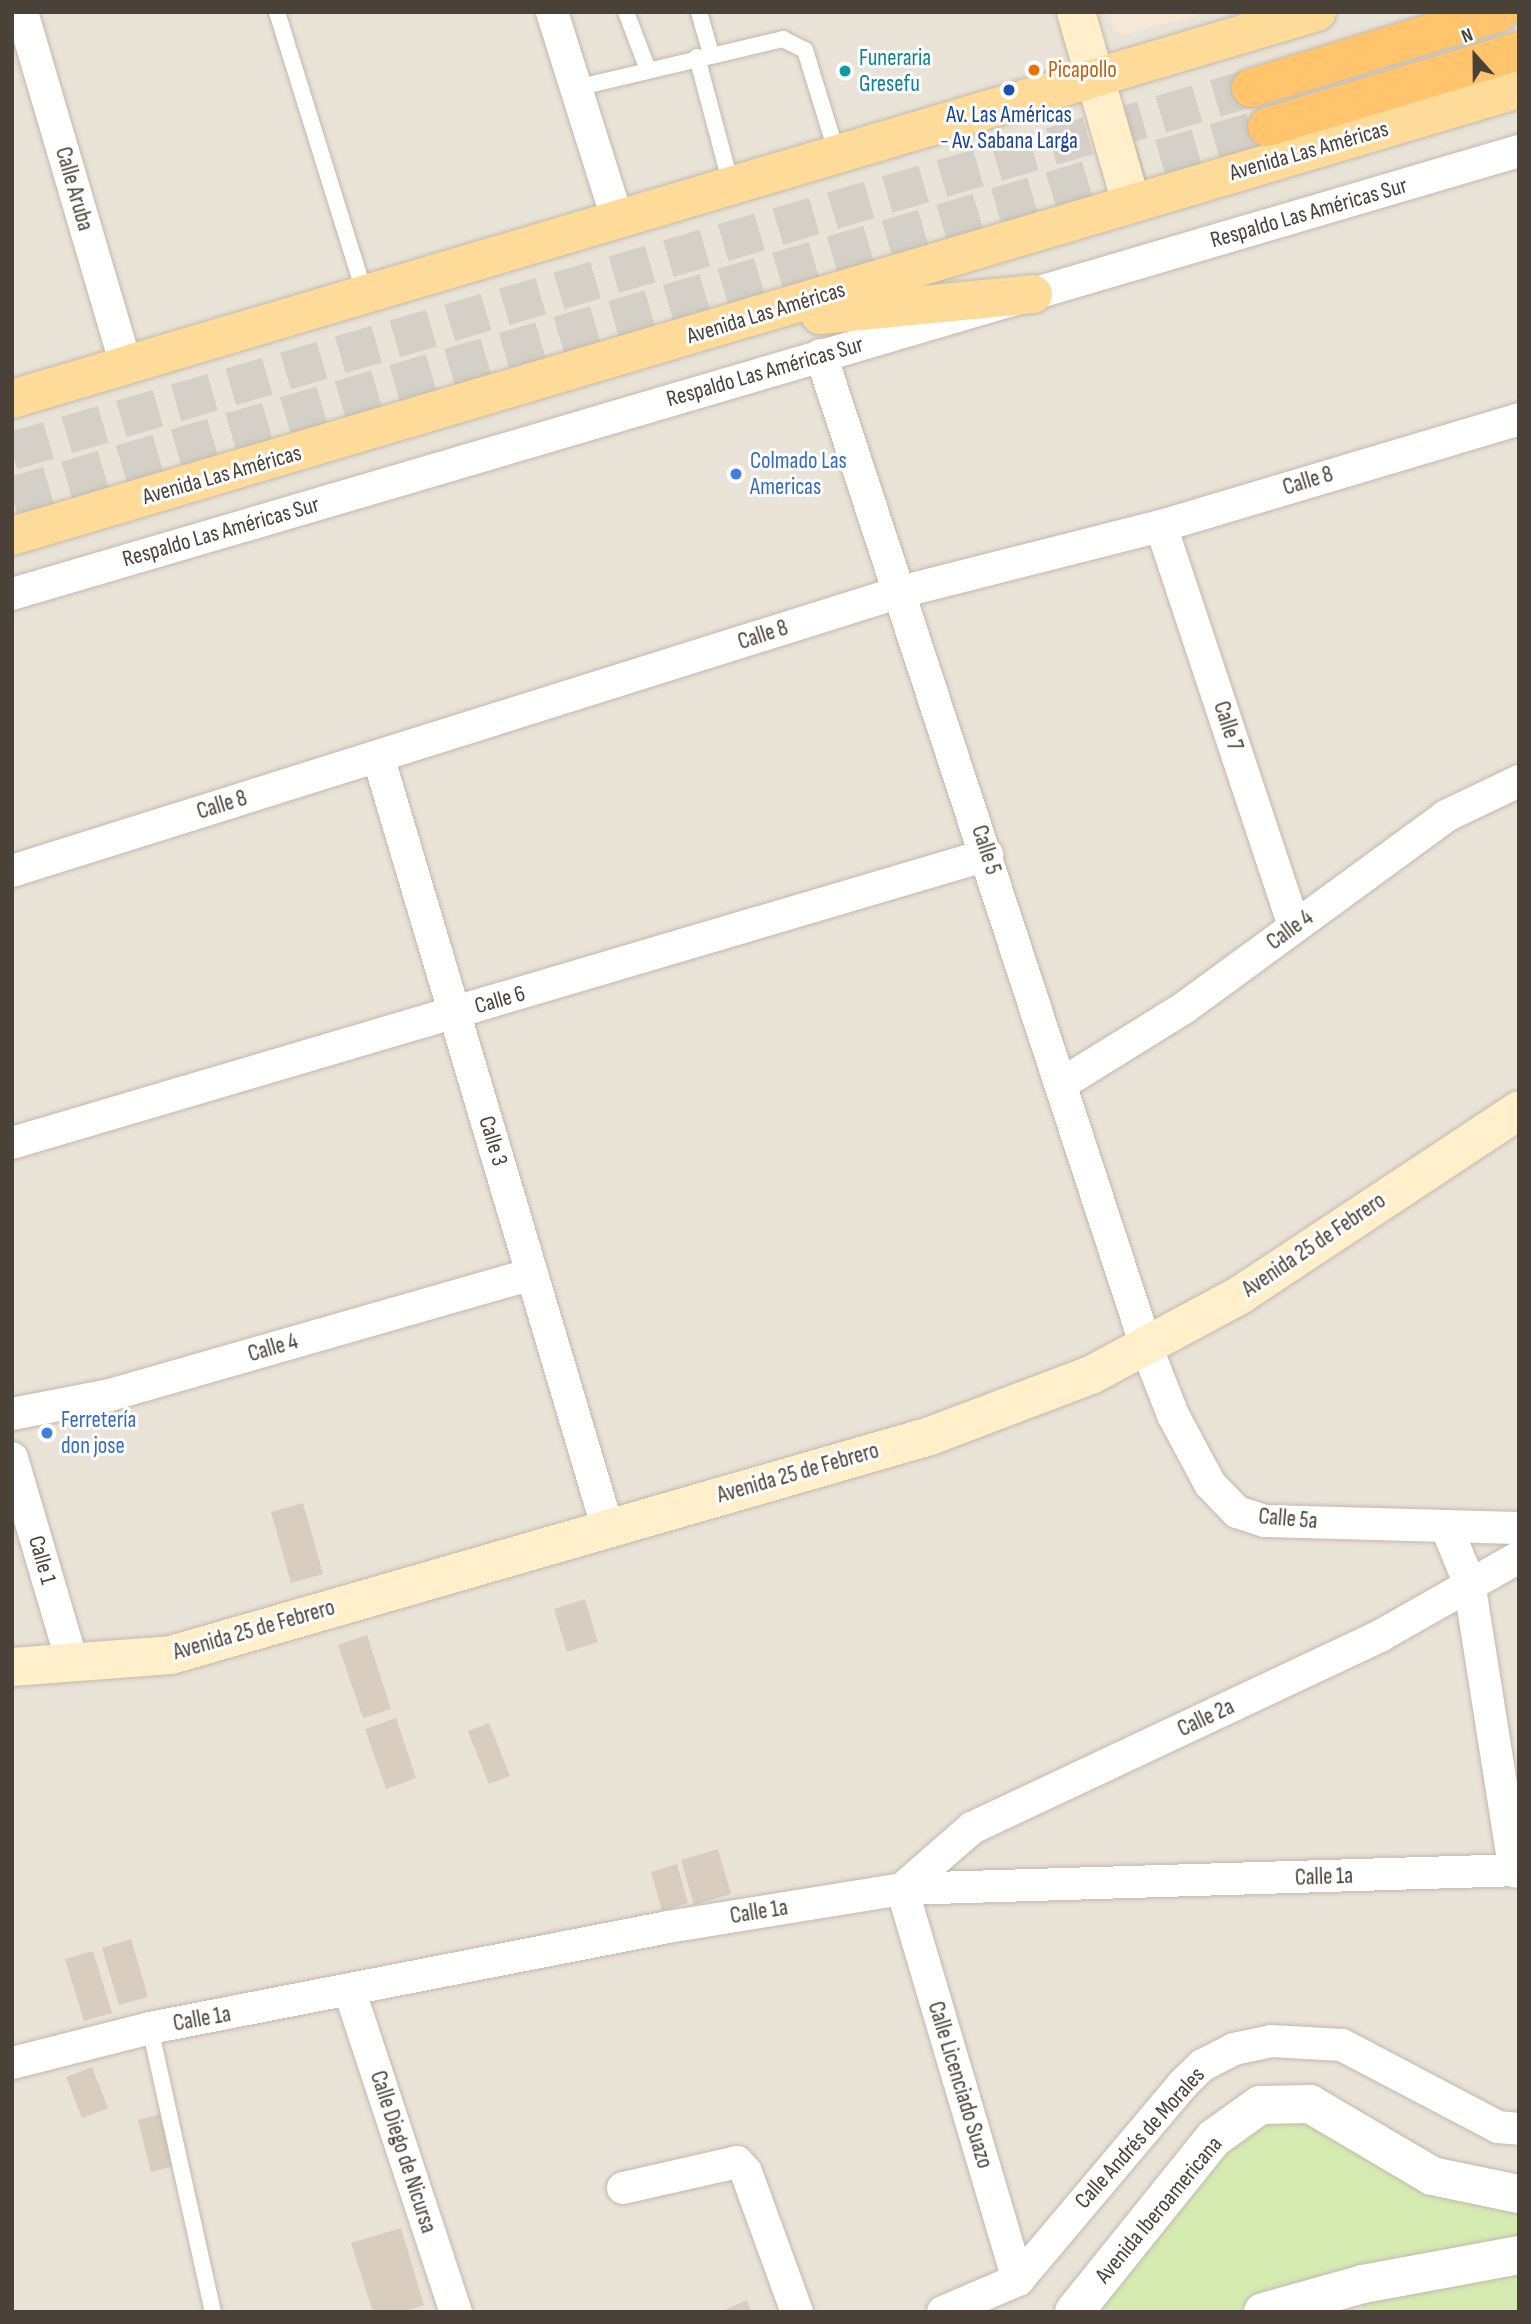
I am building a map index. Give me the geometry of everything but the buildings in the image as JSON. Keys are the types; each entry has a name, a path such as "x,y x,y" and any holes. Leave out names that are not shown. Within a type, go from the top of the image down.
{"highway":[{"path":"1251,88 1500,12"},
{"path":"1267,127 1519,51"}],"main road":[{"path":"1076,12 1130,203"},
{"path":"12,399 364,292 1095,78 1246,22 1317,12"},
{"name":"Avenida Las Américas","path":"12,536 550,379 1130,203 1519,89"},
{"path":"550,379 819,315 1033,294"},
{"name":"Avenida 25 de Febrero","path":"12,1667 172,1655 607,1526 930,1436 1091,1375 1240,1295 1519,1110"}],"street":[{"name":"Calle Aruba","path":"22,12 126,366"},
{"path":"552,12 617,218"},
{"name":"Respaldo Las Américas Sur","path":"12,594 1519,151"},
{"name":"Calle 5","path":"821,355 1063,1083 1146,1346"},
{"name":"Calle 8","path":"12,871 900,592 1161,526 1519,419"},
{"name":"Calle 7","path":"1161,526 1294,926"},
{"name":"Calle 3","path":"379,756 607,1526"},
{"name":"Calle 4","path":"1063,1083 1184,1008 1446,816 1519,781"},
{"name":"Calle 6","path":"12,1143 987,856"},
{"name":"Calle 4","path":"12,1414 110,1395 532,1274"},
{"name":"Calle 5a","path":"1146,1346 1173,1415 1210,1484 1237,1513 1265,1521 1519,1528"},
{"name":"Calle 1","path":"12,1458 72,1661"},
{"path":"1446,1526 1469,1582 1517,1871"},
{"name":"Calle 2a","path":"902,1889 972,1828 1380,1636 1469,1582 1519,1557"},
{"name":"Calle 1a","path":"12,2063 150,2028 350,1992 668,1927 902,1889 1517,1871"},
{"name":"Calle Licenciado Suazo","path":"902,1889 1018,2280"},
{"name":"Calle Diego de Nicursa","path":"350,1992 456,2312"},
{"name":"Calle Andrés de Morales","path":"943,2312 1018,2280 1182,2084 1203,2065 1234,2049 1271,2041 1342,2045 1498,2127 1519,2129"},
{"name":"Avenida Iberoamericana","path":"1074,2312 1214,2138 1260,2105 1310,2104 1432,2176 1519,2194"},
{"path":"623,2188 737,2162 746,2172 797,2312"},
{"path":"1263,2312 1355,2298 1519,2255"}],"lane":[{"path":"277,12 364,292"},
{"path":"626,12 648,70"},
{"path":"699,12 704,56 731,185"},
{"path":"576,88 783,39 805,50 837,154"},
{"path":"150,2028 213,2312"}],"shaded area":[{"path":"12,12 1519,12 1519,2312 12,2312"},
{"path":"1108,12 1209,12 1124,35 1116,31"}],"green space":[{"path":"1263,2112 1313,2112 1519,2200 1519,2249 1238,2312 1081,2312"},
{"path":"1519,2271 1519,2312 1363,2312 1362,2302"}],"tunnel":[{"path":"12,451 1251,88"},
{"path":"12,496 1267,127"}],"place":[{"name":"Picapollo","path":"1034,70"},
{"name":"Funeraria Gresefu","path":"845,71"},
{"name":"Av. Las Américas - Av. Sabana Larga","path":"1009,90"},
{"name":"Colmado Las Americas","path":"736,474"},
{"name":"Ferretería don jose","path":"47,1433"}]}
